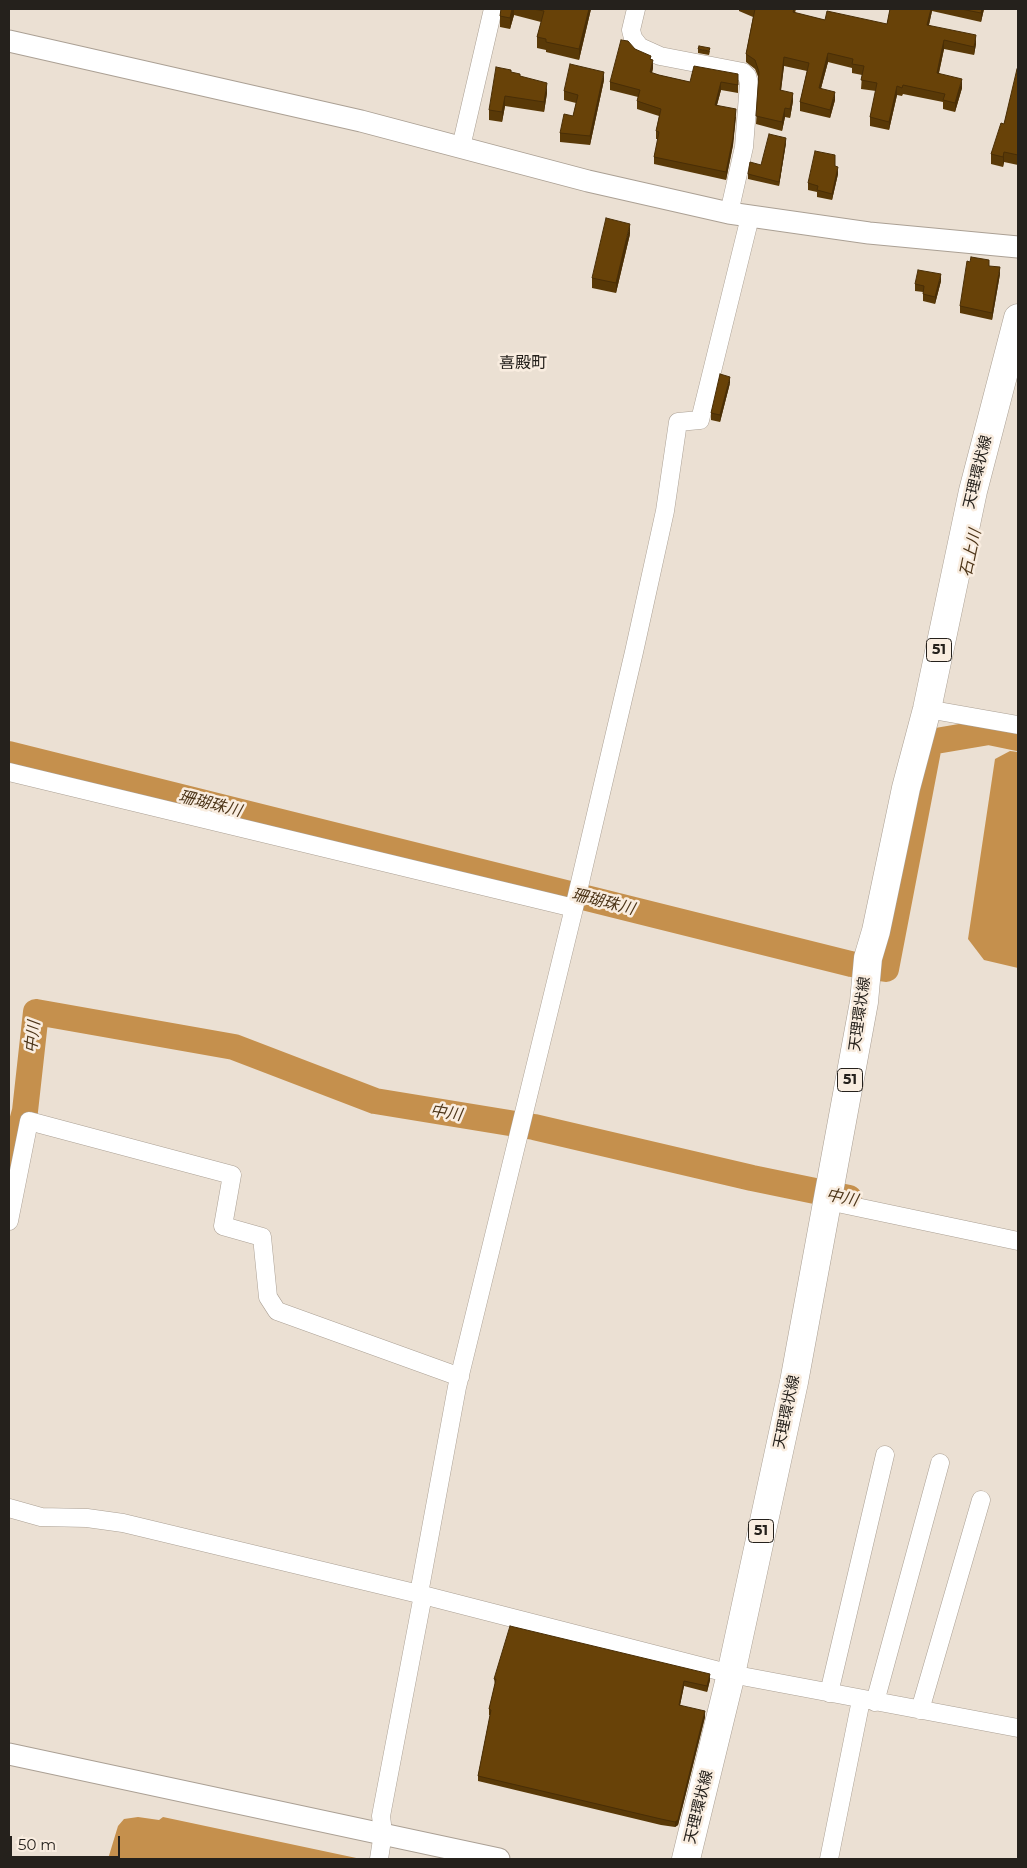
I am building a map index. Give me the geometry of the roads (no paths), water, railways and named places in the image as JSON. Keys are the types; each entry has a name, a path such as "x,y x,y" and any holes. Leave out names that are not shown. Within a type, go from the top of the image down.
{"main road":[{"name":"天理環状線","path":"686,1859 732,1674 794,1382 864,1002 867,966 906,788 927,709 973,491 1018,318"}],"street":[{"path":"461,146 493,9"},
{"path":"636,9 631,30 633,38 640,47 660,56 743,72 747,76 744,147 729,213"},
{"path":"9,41 361,121 461,146 588,182 729,213 869,233 1018,247"},
{"path":"379,1859 383,1833 380,1816 423,1595 420,1588 460,1377 575,905 665,511 678,422 700,420 750,217"},
{"path":"927,709 1018,725"},
{"path":"9,772 575,905"},
{"path":"9,1221 29,1121 232,1175 223,1226 262,1237 268,1297 277,1311 460,1377"},
{"path":"829,1193 1018,1241"},
{"path":"829,1693 885,1455"},
{"path":"829,1859 868,1701 940,1463"},
{"path":"920,1710 981,1500"},
{"path":"9,1508 40,1518 88,1518 123,1523 423,1595 732,1674 1018,1728"},
{"path":"9,1754 499,1859"}],"waterway":[{"name":"珊瑚珠川","path":"930,742 989,732 1018,738"},
{"name":"珊瑚珠川","path":"9,754 851,964 886,969 929,745"},
{"name":"中川","path":"9,1170 25,1111 36,1012 234,1047 375,1101 534,1127 752,1178 849,1198"}],"district":[{"name":"喜殿町","path":"523,363"}],"water label":[{"name":"石上川","path":"971,553"}]}
